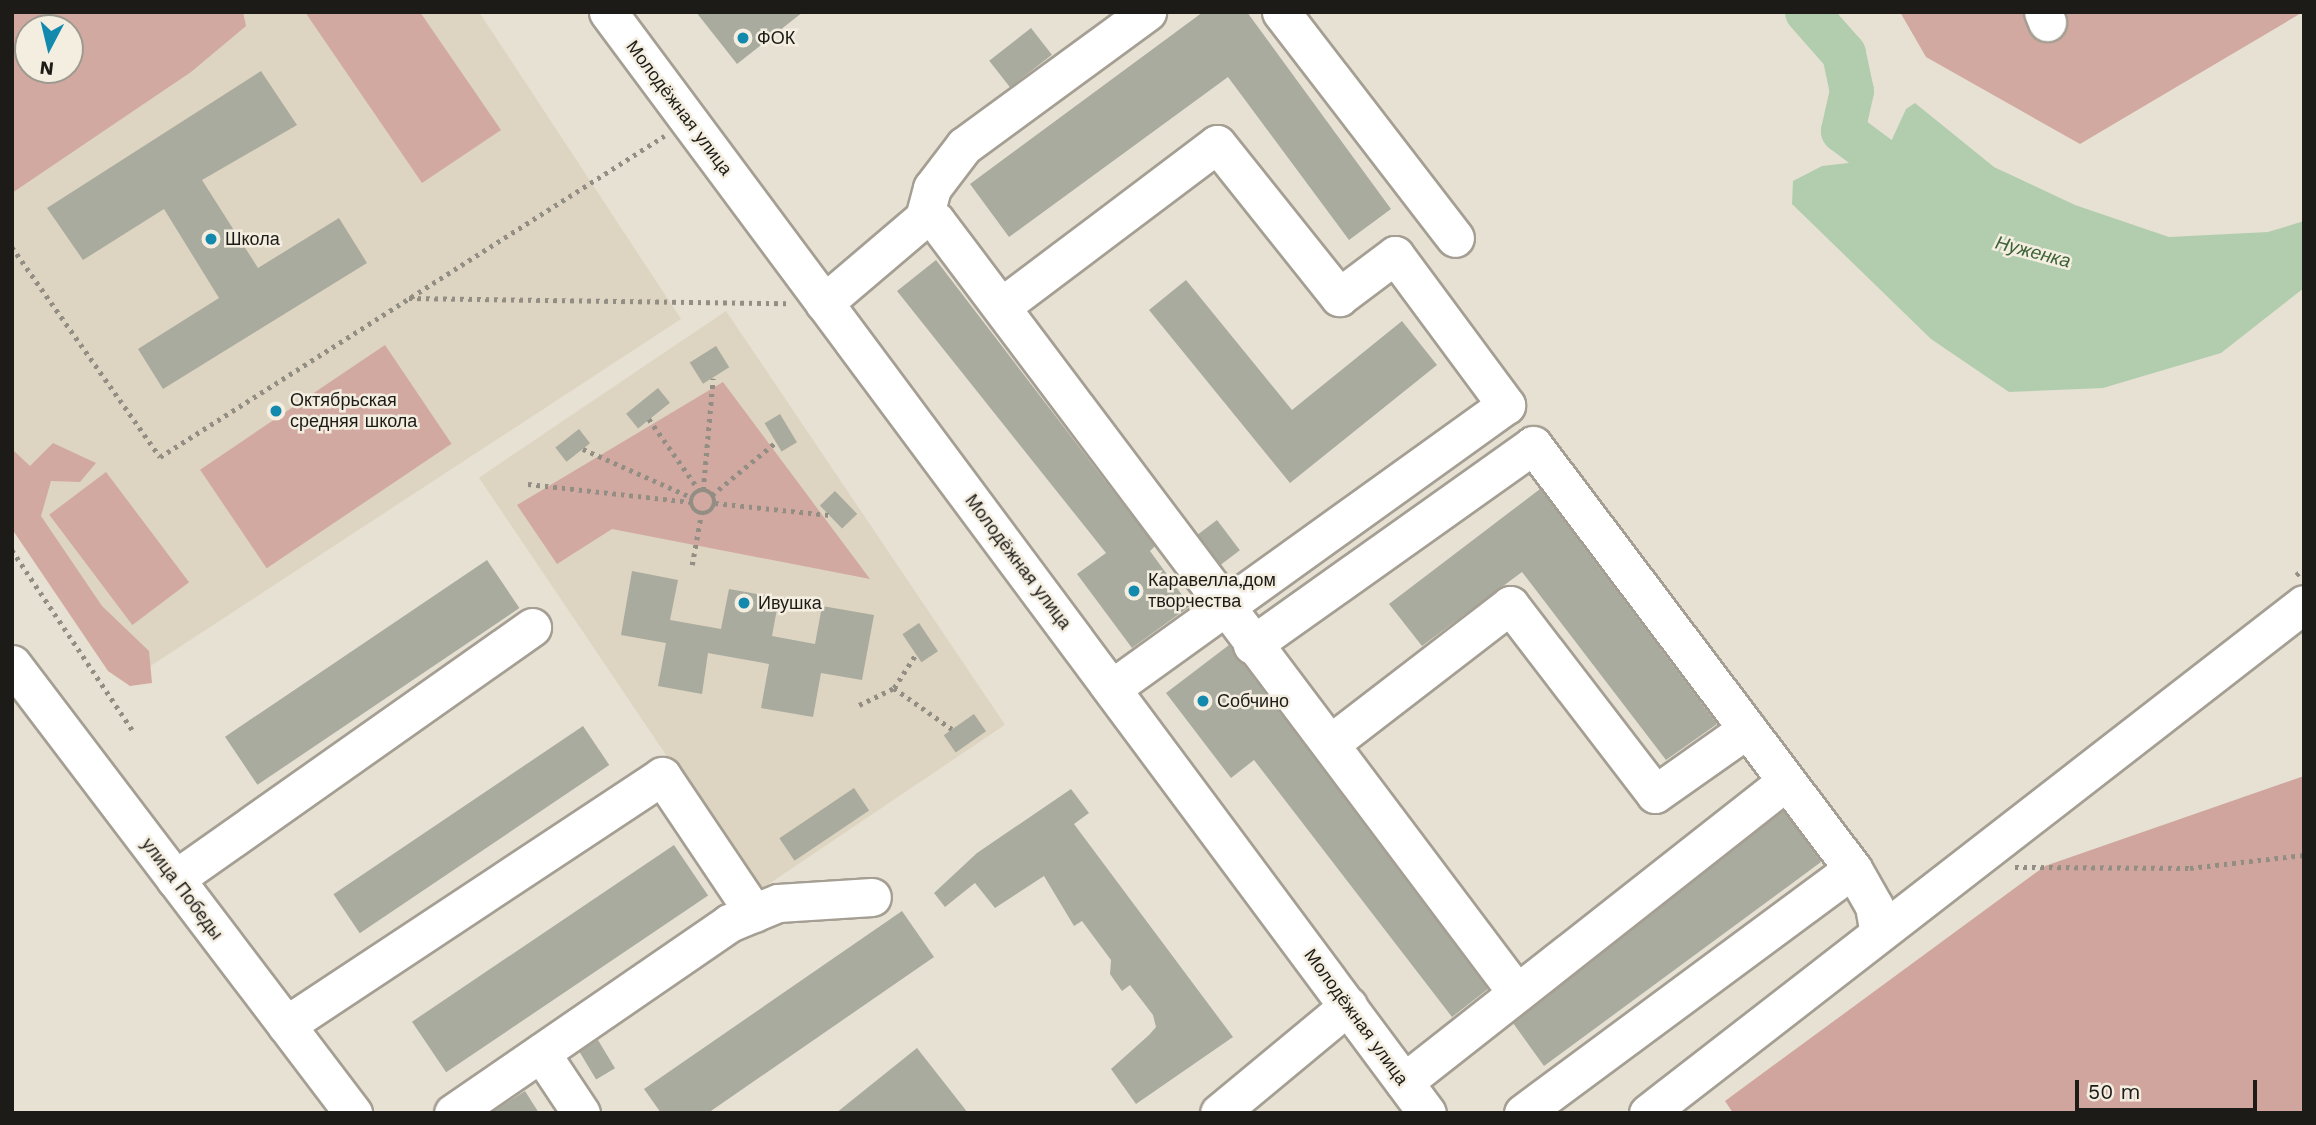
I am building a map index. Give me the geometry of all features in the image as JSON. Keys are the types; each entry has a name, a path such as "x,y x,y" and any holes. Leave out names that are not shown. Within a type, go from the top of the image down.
{"street":[{"name":"Молодёжная улица","path":"608,12 1427,1113"},
{"path":"824,303 924,218 932,188 964,146 1147,12"},
{"path":"1281,12 1455,238"},
{"path":"1002,306 1217,144 1339,297 1395,256 1506,405 1220,605 1112,687"},
{"path":"924,218 936,221 1002,306 1220,605 1331,743 1517,993"},
{"path":"1252,645 1532,444 1853,869 1874,906 1878,929"},
{"path":"1648,1113 1878,929 2304,604"},
{"path":"1331,743 1510,605 1655,794 1747,729"},
{"path":"175,879 532,627"},
{"name":"улица Победы","path":"12,664 353,1113"},
{"path":"286,1025 662,776 754,913"},
{"path":"1404,1082 1786,780"},
{"path":"1523,1113 1853,869"},
{"path":"453,1113 729,923 778,904 872,897"},
{"path":"1219,1113 1348,1006"},
{"path":"541,1053 581,1113"}],"path":[{"path":"12,247 160,457 688,120"},
{"path":"409,298 824,303"},
{"path":"528,484 691,499 701,490 713,378"},
{"path":"649,419 701,490 712,495 715,503"},
{"path":"712,495 775,442"},
{"path":"583,449 691,499 701,515"},
{"path":"692,565 701,515 715,503 830,515"},
{"path":"12,550 132,731"},
{"path":"859,705 894,688 916,654"},
{"path":"894,688 952,729"},
{"path":"1962,867 2190,868 2304,855"}],"shaded area":[{"path":"12,12 243,12 246,26 191,72 12,193"},
{"name":"Октябрьская средняя школа","path":"43,12 479,12 681,319 129,680 12,504 12,31 14,30 14,84 84,84 84,14 40,14"},
{"path":"305,12 420,12 501,130 422,183"},
{"path":"1900,12 2303,12 2080,144 1926,57"},
{"name":"Ивушка","path":"726,311 1005,725 758,891 479,478"},
{"path":"385,345 452,444 267,568 200,470"},
{"path":"723,382 870,579 612,529 557,564 517,505"},
{"path":"53,443 96,463 80,482 51,481 41,516 102,606 149,651 152,683 130,686 108,671 12,529 12,449 30,466"},
{"path":"106,472 189,582 132,625 49,515"},
{"path":"2304,776 2304,1113 1733,1113 1725,1101 2045,866"}],"water":[{"path":"1915,103 1994,167 2075,205 2169,237 2268,232 2304,221 2304,288 2221,353 2103,388 2009,392 1931,339 1792,204 1793,181 1822,166 1883,159 1906,109"}],"building":[{"name":"ФОК","path":"696,12 803,12 737,64"},
{"path":"1203,12 1247,12 1391,209 1349,240 1228,77 1009,237 970,184"},
{"path":"1031,28 1052,55 1010,87 989,61"},
{"name":"Школа","path":"261,71 297,125 202,180 258,268 339,218 367,263 163,389 138,349 219,298 164,209 83,260 47,208"},
{"path":"936,260 1155,546 1150,551 1190,606 1132,648 1077,574 1106,553 897,291"},
{"path":"1186,280 1292,410 1402,321 1437,365 1290,483 1149,310"},
{"path":"716,346 729,367 703,384 690,362"},
{"path":"658,388 670,403 638,429 626,414"},
{"path":"780,414 797,442 782,452 765,423"},
{"path":"579,429 590,443 566,462 555,447"},
{"path":"1540,489 1717,724 1666,760 1522,572 1422,646 1389,604"},
{"path":"835,491 857,514 842,529 820,506"},
{"path":"1217,520 1240,550 1221,565 1198,534"},
{"path":"487,560 519,608 257,785 225,737"},
{"path":"632,571 678,580 670,620 721,629 729,589 779,598 772,636 815,644 822,606 874,615 862,680 821,673 813,717 761,708 769,664 708,653 702,694 658,686 666,643 621,635"},
{"path":"919,623 938,651 921,662 902,634"},
{"path":"1229,645 1488,989 1452,1017 1254,760 1231,778 1166,693"},
{"path":"974,714 986,731 956,752 944,735"},
{"path":"583,726 609,765 360,933 333,894"},
{"path":"854,788 869,810 794,861 779,838"},
{"path":"1071,789 1089,813 1074,824 1233,1037 1136,1104 1111,1069 1156,1027 1153,1015 1130,985 1122,991 1110,974 1111,960 1082,921 1074,926 1044,876 995,908 975,883 945,907 934,893 977,853"},
{"path":"1783,810 1821,862 1544,1066 1513,1023"},
{"path":"674,845 708,896 446,1072 412,1022"},
{"path":"902,911 934,957 708,1113 661,1113 644,1089"},
{"path":"598,1040 615,1068 596,1080 579,1051"},
{"path":"917,1048 968,1113 836,1113"},
{"path":"525,1091 539,1113 490,1113 495,1110"}],"waterway":[{"name":"Нуженка","path":"1807,12 1844,54 1852,91 1843,131 1930,196"}],"place":[{"name":"ФОК","path":"743,38"},
{"name":"Школа","path":"211,239"},
{"name":"Октябрьская средняя школа","path":"276,411"},
{"name":"Каравелла,дом творчества","path":"1134,591"},
{"name":"Ивушка","path":"744,603"},
{"name":"Собчино","path":"1203,701"}]}
